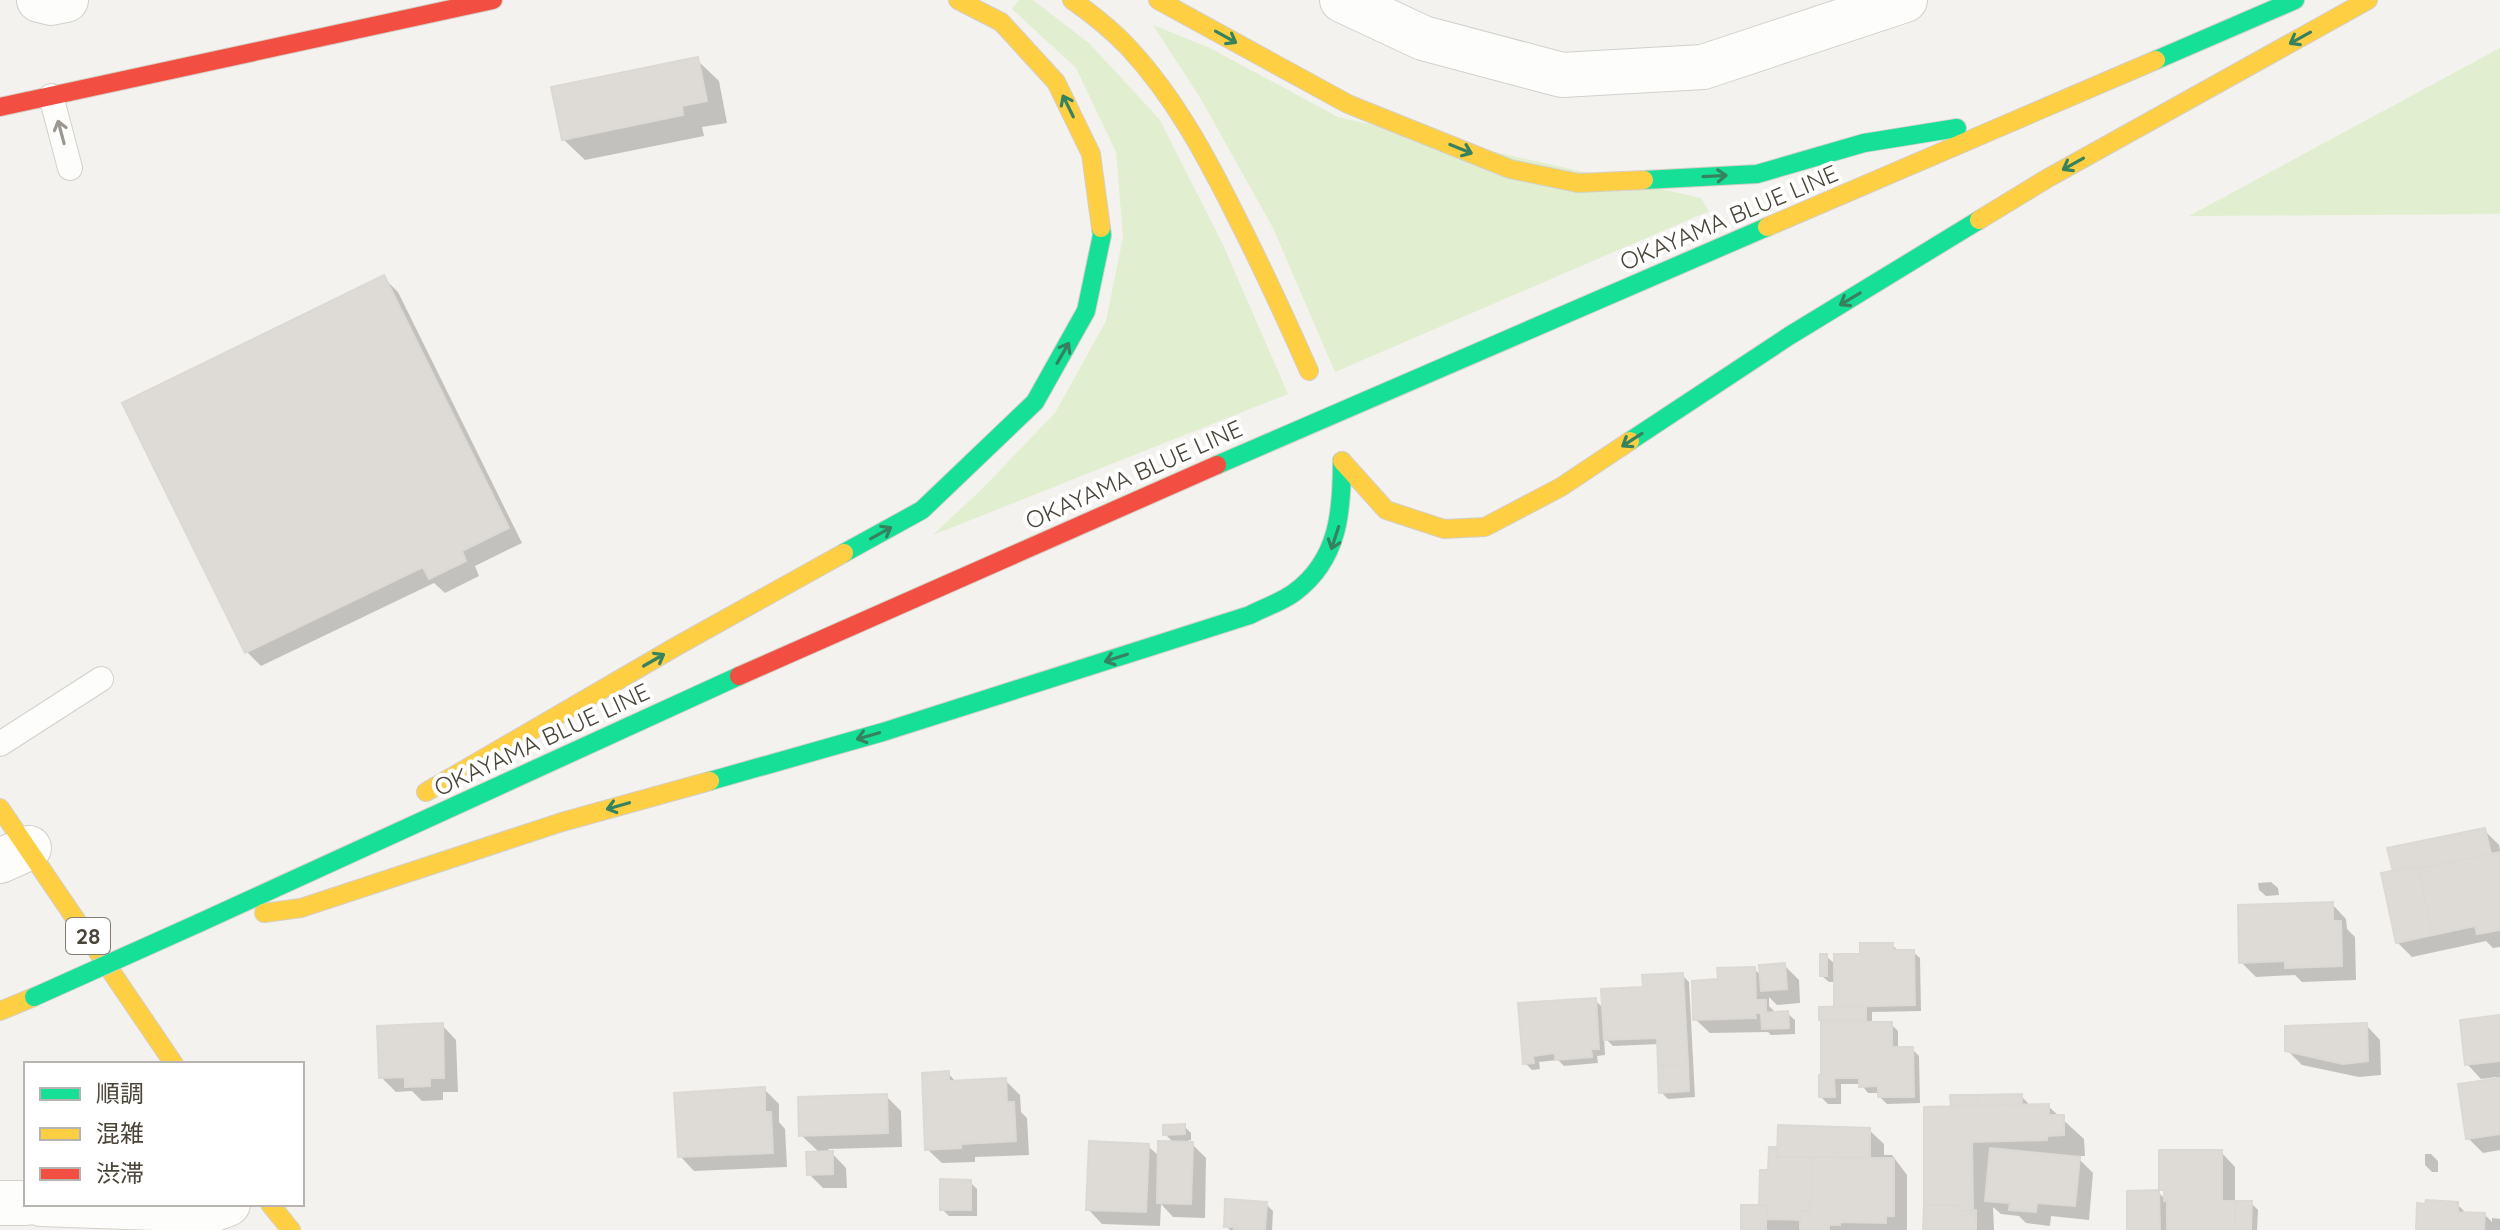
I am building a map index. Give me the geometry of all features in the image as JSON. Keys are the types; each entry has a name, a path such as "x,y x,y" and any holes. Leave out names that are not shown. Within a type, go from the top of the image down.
{"main road":[{"path":"0,107 493,0"},
{"path":"404,805 677,646 922,510 1035,402 1086,311 1102,235 1091,154 1056,82 1001,22 958,0"},
{"path":"1072,0 1130,46 1178,109 1211,165 1280,304 1309,371"},
{"path":"1158,0 1348,104 1510,169 1578,183 1757,174 1864,143 2023,118"},
{"name":"OKAYAMA BLUE LINE","path":"0,1011 825,637 1336,412 2295,0"},
{"path":"199,923 301,908 562,822 883,732 1250,615 1296,591 1328,560 1342,517 1342,461 1386,510 1444,529 1485,527 1561,487 1789,336 2048,178 2368,0"},
{"name":"28","path":"0,808 14,855 172,1062"},
{"path":"199,923 363,828"},
{"path":"272,1206 291,1230"}],"street":[{"path":"39,0 51,3 66,0"},
{"path":"1342,0 1423,38 1562,75 1703,67 1905,0"},
{"path":"0,1203 24,1203"},
{"path":"98,1206 212,1210 223,1206"}],"lane":[{"path":"51,96 70,168"},
{"path":"0,744 101,679"}],"green space":[{"path":"1019,0 1033,0 1090,44 1160,120 1224,247 1288,394 933,535 1055,413 1106,321 1123,237 1116,152 1076,68 1012,9"},
{"path":"1153,25 1210,48 1338,117 1701,198 1709,211 1335,372 1273,228 1201,99"},
{"path":"2500,48 2500,214 2189,216"}],"building":[{"path":"698,57 707,101 682,106 683,115 562,140 551,87"},
{"path":"384,275 509,528 462,551 466,561 429,579 423,567 245,653 122,403"},
{"path":"2485,828 2491,854 2393,871 2387,848"},
{"path":"2500,852 2500,930 2477,934 2475,926 2433,935 2418,869"},
{"path":"2412,867 2412,870 2418,869 2433,935 2396,943 2381,873"},
{"path":"2333,902 2333,921 2341,921 2342,966 2285,968 2285,961 2239,963 2238,905"},
{"path":"1860,943 1893,943 1893,950 1914,950 1915,1005 1834,1007 1834,954 1860,954"},
{"path":"1820,954 1827,954 1827,976 1820,976"},
{"path":"1785,963 1787,989 1761,991 1759,965"},
{"path":"1755,967 1756,1000 1766,1000 1766,1012 1755,1013 1756,1018 1693,1020 1692,981 1718,979 1717,968"},
{"path":"1683,973 1688,1064 1658,1065 1657,1038 1604,1040 1601,989 1643,987 1642,975"},
{"path":"1596,998 1599,1049 1591,1049 1592,1057 1555,1060 1555,1053 1533,1056 1534,1063 1523,1064 1518,1003"},
{"path":"1866,1006 1866,1020 1819,1020 1819,1007"},
{"path":"1788,1011 1789,1028 1762,1029 1761,1013"},
{"path":"2500,1015 2500,1061 2465,1065 2460,1020"},
{"path":"1821,1022 1892,1022 1892,1047 1913,1047 1914,1097 1878,1097 1878,1086 1859,1087 1859,1078 1834,1078 1835,1097 1819,1097"},
{"path":"443,1023 444,1078 430,1078 430,1086 405,1087 405,1077 379,1078 377,1026"},
{"path":"2367,1023 2368,1061 2343,1064 2285,1051 2285,1026"},
{"path":"1688,1064 1689,1091 1659,1093 1658,1065"},
{"path":"949,1071 949,1081 1006,1078 1007,1102 1014,1102 1016,1141 961,1144 961,1148 925,1150 922,1073"},
{"path":"2500,1078 2500,1134 2466,1139 2458,1084"},
{"path":"765,1087 765,1112 771,1112 773,1153 678,1157 674,1093"},
{"path":"887,1094 888,1133 799,1136 798,1097"},
{"path":"2022,1094 2022,1104 1978,1106 1977,1095"},
{"path":"1950,1095 1977,1095 1978,1106 1951,1106"},
{"path":"2049,1104 2049,1115 2064,1115 2064,1135 2047,1136 2047,1140 1972,1142 1973,1210 1960,1211 1959,1205 1924,1205 1924,1107"},
{"path":"1185,1124 1185,1134 1163,1135 1163,1125"},
{"path":"1778,1125 1870,1128 1870,1157 1777,1157"},
{"path":"1089,1141 1149,1144 1146,1212 1086,1210"},
{"path":"1158,1141 1193,1142 1191,1204 1157,1203"},
{"path":"1769,1147 1777,1147 1777,1157 1813,1157 1812,1200 1809,1211 1800,1211 1800,1220 1767,1219 1767,1205 1759,1205 1760,1170 1768,1170"},
{"path":"1990,1148 2080,1157 2075,1206 2037,1203 2036,1212 2009,1210 2010,1203 1985,1201"},
{"path":"2159,1150 2222,1150 2222,1201 2235,1201 2235,1230 2167,1230 2167,1201 2164,1201 2164,1190 2159,1190"},
{"path":"833,1151 833,1174 807,1175 806,1152"},
{"path":"1813,1157 1894,1158 1894,1216 1886,1216 1886,1223 1840,1222 1840,1225 1829,1225 1829,1230 1800,1230 1800,1211 1809,1211 1812,1200"},
{"path":"940,1179 971,1180 971,1210 940,1210"},
{"path":"2159,1190 2160,1230 2127,1230 2127,1191"},
{"path":"1225,1199 1267,1202 1265,1230 1224,1227"},
{"path":"2426,1200 2458,1202 2458,1212 2485,1213 2484,1230 2416,1230 2417,1203 2425,1204"},
{"path":"2235,1201 2252,1201 2251,1230 2235,1230"},
{"path":"1741,1205 1766,1205 1766,1230 1741,1230"},
{"path":"1924,1205 1959,1205 1960,1211 1976,1210 1976,1230 1923,1230"}],"traffic: fast":[{"path":"2156,60 2295,0"},
{"path":"1644,180 1757,174 1864,143 1957,128"},
{"path":"1630,441 1789,336 1979,220"},
{"path":"1217,465 1767,227"},
{"path":"844,553 922,510 1035,402 1086,311 1101,228"},
{"path":"710,781 883,732 1250,615 1279,602 1310,579 1329,549 1339,516 1342,461"},
{"path":"199,923 739,676"},
{"path":"34,997 199,923"}],"traffic: slow":[{"path":"958,0 1001,22 1056,82 1091,154 1101,228"},
{"path":"1072,0 1128,47 1174,106 1225,194 1309,371"},
{"path":"1158,0 1348,104 1510,169 1578,183 1644,180"},
{"path":"1979,220 2048,178 2368,0"},
{"path":"1767,227 2156,60"},
{"path":"1342,461 1386,510 1444,529 1485,527 1561,487 1630,441"},
{"path":"426,792 844,553"},
{"path":"264,913 301,908 562,822 710,781"},
{"path":"0,808 173,1062"},
{"path":"0,1011 34,997"},
{"path":"272,1206 291,1230"}],"traffic: jam":[{"path":"0,107 493,0"},
{"path":"739,676 1217,465"}]}
